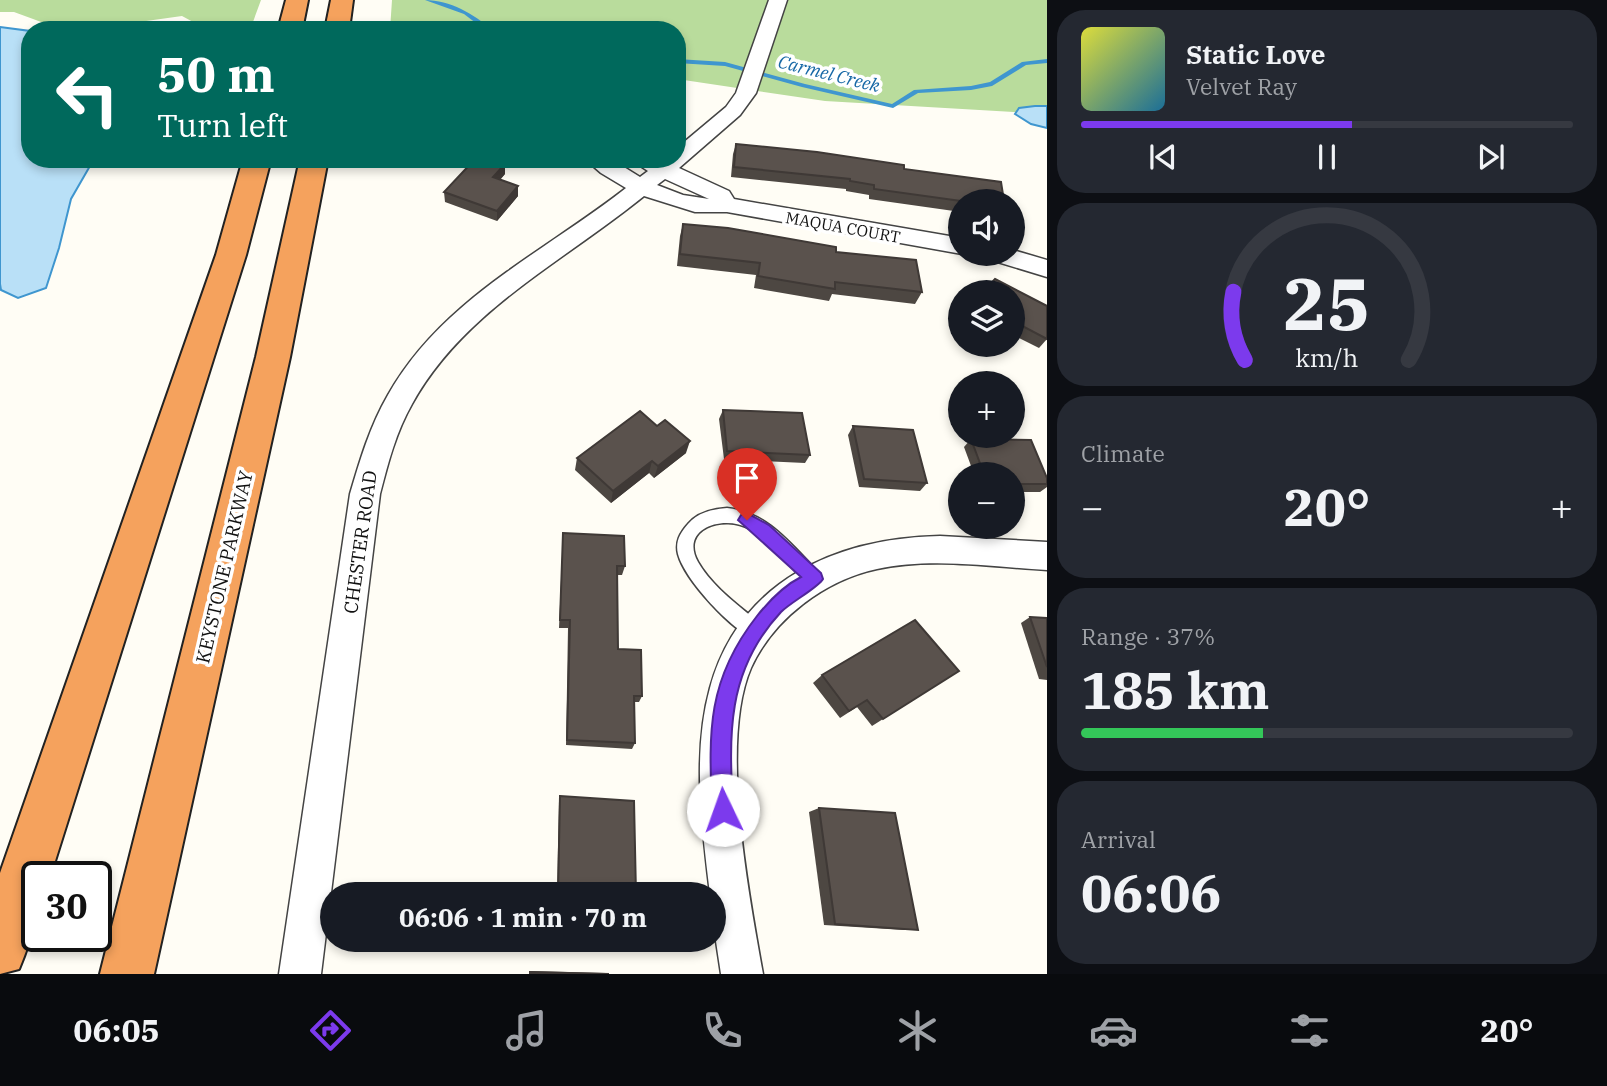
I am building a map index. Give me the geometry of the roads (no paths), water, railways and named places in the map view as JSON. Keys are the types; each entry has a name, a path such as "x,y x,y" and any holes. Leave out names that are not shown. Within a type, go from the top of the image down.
{"highway":[{"path":"292,21 297,0"},
{"path":"338,21 342,0"},
{"path":"0,950 231,255 255,168"},
{"name":"KEYSTONE PARKWAY","path":"127,974 273,357 312,168"}],"street":[{"name":"CHESTER ROAD","path":"686,146 733,111 748,87 778,0"},
{"name":"MAQUA COURT","path":"608,168 636,168"},
{"name":"CHESTER ROAD","path":"300,974 365,494 373,456 392,411 419,365 480,304 657,168"},
{"name":"MAQUA COURT","path":"661,168 682,202 715,208 727,205 948,244"},
{"path":"1025,262 1047,269"},
{"path":"742,974 732,915 719,741 727,687 743,648 775,606 799,586 854,560 880,554 936,552 1047,556"}],"lane":[{"path":"757,632 708,589 691,568 685,551 687,536 697,525 715,516 747,520 763,530 814,579"}],"water":[{"path":"0,27 21,30 21,168 89,168 71,199 46,288 18,298 1,290"},
{"path":"1047,106 1047,128 1031,124 1015,114 1019,108"}],"waterway":[{"name":"Carmel Creek","path":"428,0 466,13 477,21"},
{"name":"Carmel Creek","path":"686,62 725,64 804,86 893,106 916,91 992,84 1024,63 1047,61"}]}
